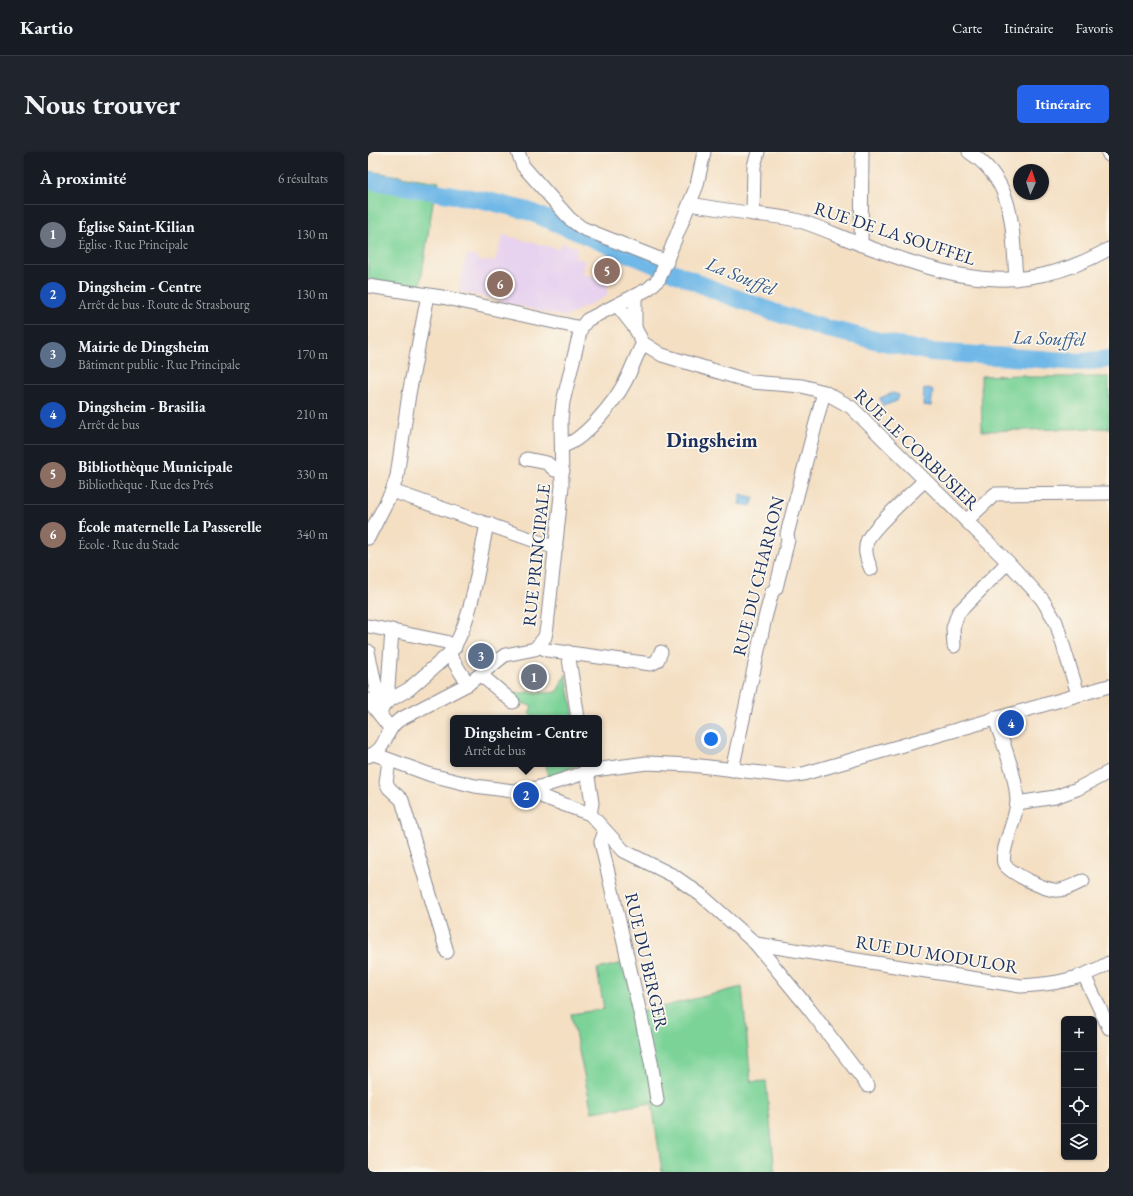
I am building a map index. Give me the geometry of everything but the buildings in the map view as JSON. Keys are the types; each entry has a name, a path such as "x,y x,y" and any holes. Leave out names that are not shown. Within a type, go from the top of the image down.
{"street":[{"path":"518,152 523,166 570,219 582,228 665,267"},
{"path":"368,286 475,304 581,328 587,320 635,296 654,284 665,267 690,204 700,174 704,152"},
{"path":"753,214 754,166 758,152"},
{"path":"861,244 862,152"},
{"path":"969,152 992,170 1004,191 1011,222 1016,279"},
{"name":"RUE DE LA SOUFFEL","path":"690,204 804,222 861,244 958,275 988,280 1016,279 1038,276 1067,269 1109,249"},
{"path":"368,538 392,491 397,476 409,394 428,295"},
{"path":"635,296 635,328"},
{"path":"562,446 570,444 590,430 625,383 644,343 635,328 617,305"},
{"name":"RUE PRINCIPALE","path":"371,755 382,747 388,734 399,720 468,684 505,655 530,650 539,646 545,637 556,548 562,471 563,402 581,328"},
{"name":"RUE LE CORBUSIER","path":"644,343 662,355 752,382 802,386 824,392 851,407 924,481 966,520 1042,598 1056,622 1078,694"},
{"name":"RUE DU CHARRON","path":"732,770 765,618 772,592 776,588 788,540 788,529 824,392"},
{"name":"RUE PRINCIPALE","path":"526,459 547,463 555,470 562,471"},
{"path":"871,569 866,557 867,540 876,528 924,481"},
{"path":"392,491 556,548"},
{"path":"966,520 995,494 1109,492"},
{"path":"388,704 452,651 466,622 487,524 490,524"},
{"path":"954,646 953,628 958,612 1008,562"},
{"path":"368,626 446,642 468,684"},
{"path":"392,630 388,687 388,734 394,756 402,765"},
{"path":"539,646 547,650 651,664 657,661 661,652"},
{"path":"368,651 377,693 388,704"},
{"path":"568,652 578,715"},
{"path":"481,675 513,702"},
{"path":"602,767 647,763 692,765 788,776 803,774 1109,686"},
{"path":"368,700 388,704"},
{"path":"995,718 1015,784 1017,803 1013,825 1003,856 1005,865 1014,873 1054,891 1064,889 1083,881"},
{"path":"371,755 431,775 475,786 513,791 537,788 587,768 599,767"},
{"path":"389,761 386,782 389,788 402,800 447,952"},
{"path":"587,768 592,803 590,814"},
{"path":"1017,803 1056,797 1077,789 1109,772"},
{"path":"537,788 543,797 590,814 624,851 674,876 701,895 756,944 810,1010 868,1086"},
{"name":"RUE DU BERGER","path":"605,831 601,842 648,1047 657,1100"},
{"name":"RUE DU MODULOR","path":"756,944 1021,986 1053,985 1084,976 1109,963"},
{"path":"1084,976 1109,1028"}],"shaded area":[{"path":"503,235 559,249 561,243 577,247 575,258 585,260 582,274 600,278 602,283 608,284 607,296 565,317 458,291 467,255 478,257 477,260 495,262"}],"green space":[{"path":"368,171 439,182 433,202 420,287 368,279"},
{"path":"1025,375 1025,377 1109,377 1109,428 982,431 981,376"},
{"path":"566,674 573,715 531,715 529,714 532,706 518,702 510,694 531,692 557,692"},
{"path":"546,767 574,767 548,778"},
{"path":"624,963 637,1013 742,987 751,1082 766,1081 775,1172 662,1172 652,1103 592,1112 571,1014 604,1009 597,969"}],"water":[{"path":"929,388 933,390 931,406 923,405 924,389"},
{"path":"893,393 899,395 897,401 883,406 880,398"},
{"path":"741,494 754,498 751,506 739,504"}],"waterway":[{"name":"La Souffel","path":"368,180 488,201 528,211 717,291 773,312 824,328 930,352 1081,362 1109,359"}],"place":[{"name":"Bibliothèque Municipale","path":"607,271"},
{"name":"École maternelle La Passerelle","path":"500,284"},
{"name":"Mairie de Dingsheim","path":"481,656"},
{"name":"Église Saint-Kilian","path":"534,677"},
{"name":"Dingsheim - Brasilia","path":"1011,723"},
{"name":"Dingsheim - Centre","path":"526,795"}],"district":[{"name":"Dingsheim","path":"712,440"}]}
